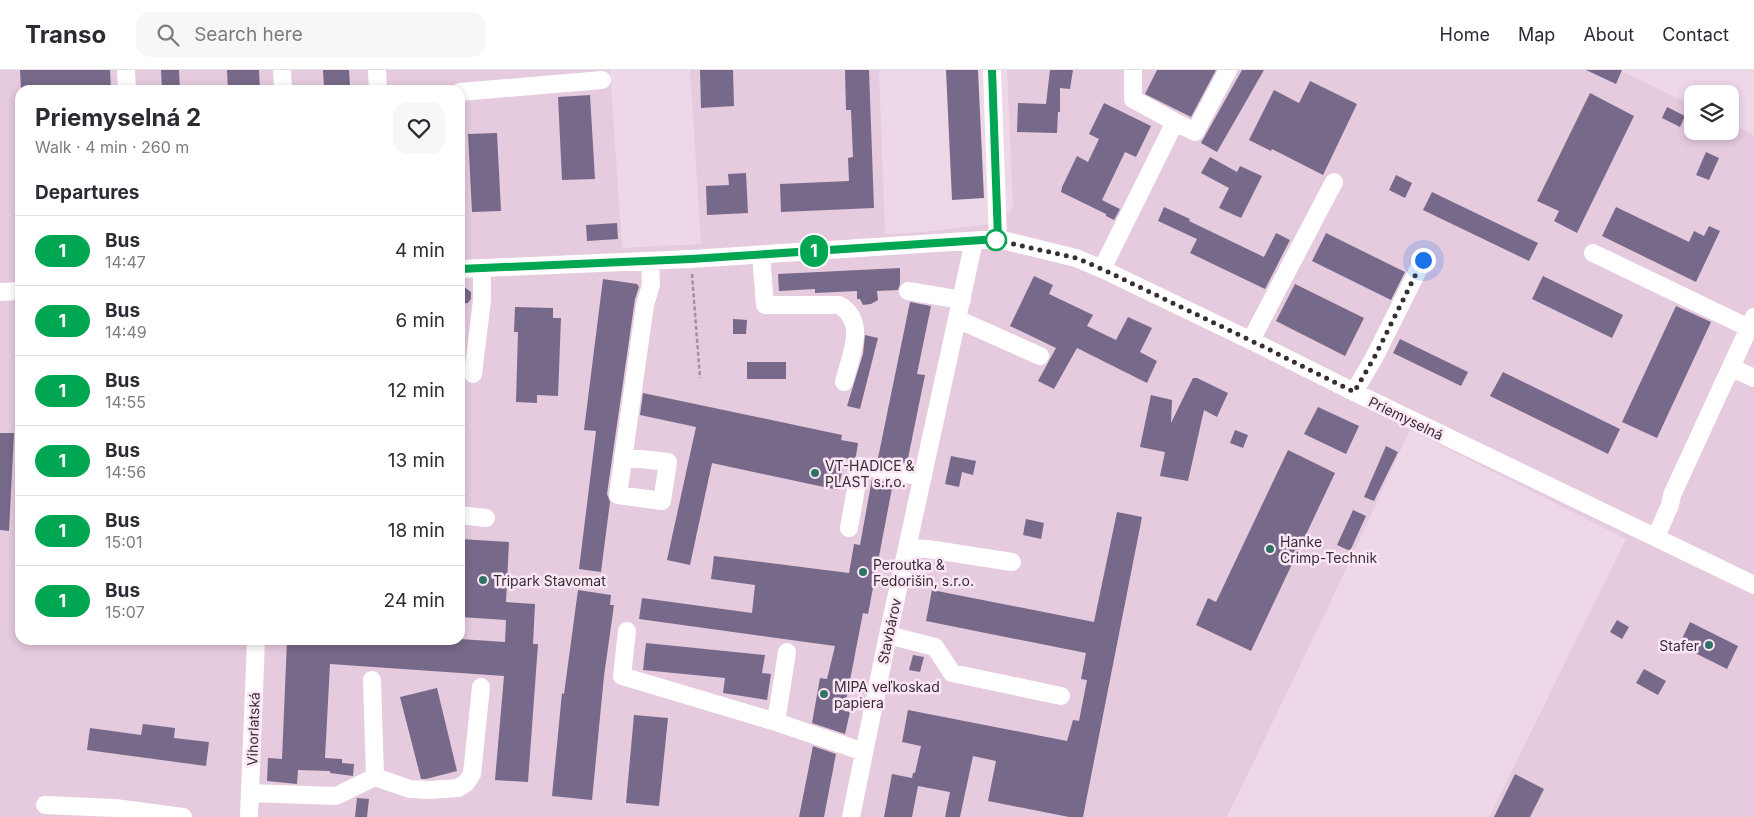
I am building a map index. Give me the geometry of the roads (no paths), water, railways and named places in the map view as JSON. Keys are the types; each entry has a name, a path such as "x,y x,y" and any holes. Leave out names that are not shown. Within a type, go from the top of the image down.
{"street":[{"path":"126,70 127,85"},
{"path":"282,70 283,85"},
{"path":"377,70 378,85"},
{"path":"992,70 998,239"},
{"path":"1133,70 1133,100 1195,132 1228,70"},
{"path":"465,92 602,80"},
{"path":"1102,269 1175,122"},
{"path":"1251,340 1334,182"},
{"name":"Priemyselná","path":"465,269 691,259 998,239 1076,258 1251,340 1354,392 1754,585"},
{"name":"Stavbárov","path":"851,817 888,635 974,241"},
{"path":"1593,253 1751,323 1732,368 1672,495 1670,505 1656,537"},
{"path":"761,255 765,305 839,305 848,310 856,332 844,382"},
{"path":"1354,392 1374,358 1423,260"},
{"path":"623,457 645,305 651,284 650,261"},
{"path":"473,374 482,300 482,268"},
{"path":"908,291 962,300"},
{"path":"0,292 15,292"},
{"path":"957,319 1040,356"},
{"path":"1732,368 1754,378"},
{"path":"849,528 860,466 923,477"},
{"path":"465,516 486,518"},
{"path":"908,548 1012,562"},
{"path":"627,631 622,676 776,722 864,752"},
{"path":"888,635 935,647 952,674 1061,696"},
{"name":"Vihorlatská","path":"249,817 256,645"},
{"path":"776,722 787,652"},
{"path":"372,680 375,777"},
{"path":"250,792 336,796 375,777 410,789 458,788 472,774 481,687"},
{"path":"45,805 183,817"}],"place":[{"name":"VT-HADICE & PLAST s.r.o.","path":"815,473"},
{"name":"Hanke Crimp-Technik","path":"1270,549"},
{"name":"Peroutka & Fedorišin, s.r.o.","path":"863,572"},
{"name":"Tripark Stavomat","path":"483,580"},
{"name":"Stafer","path":"1709,645"},
{"name":"MIPA veľkoskad papiera","path":"824,694"}]}
